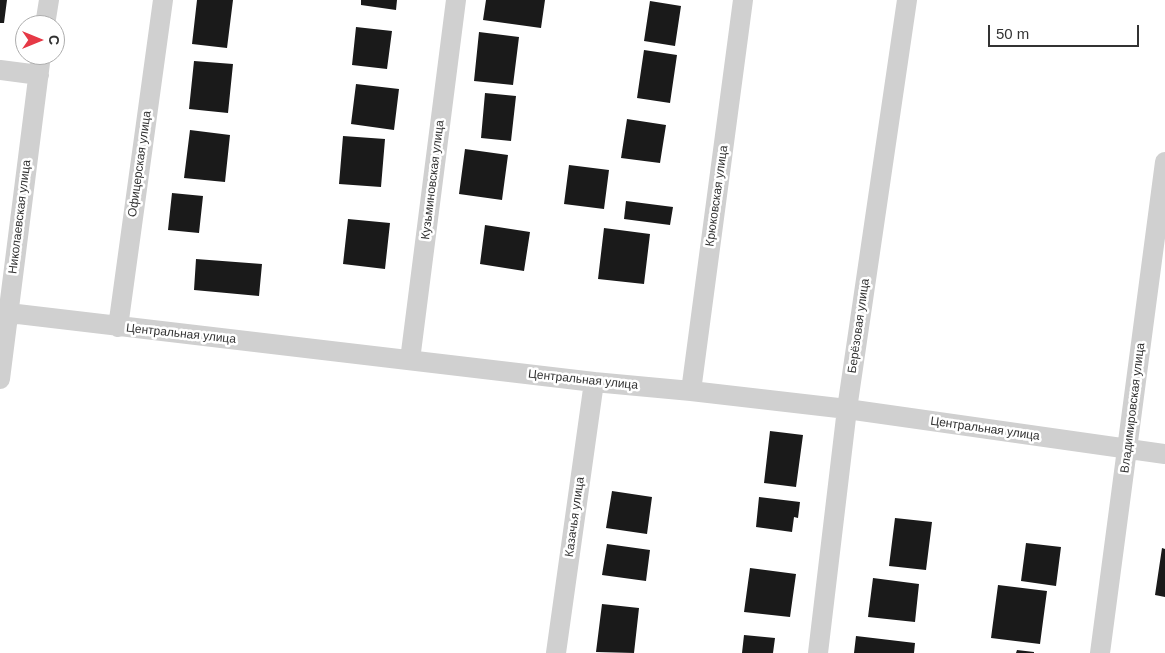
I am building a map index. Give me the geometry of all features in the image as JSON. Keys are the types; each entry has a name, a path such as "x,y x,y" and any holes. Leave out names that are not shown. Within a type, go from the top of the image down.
{"street":[{"path":"47,15 49,0"},
{"name":"Офицерская улица","path":"118,327 163,0"},
{"name":"Кузьминовская улица","path":"410,360 456,0"},
{"name":"Крюковская улица","path":"691,391 743,0"},
{"name":"Берёзовая улица","path":"818,653 847,410 907,0"},
{"name":"Николаевская улица","path":"0,379 4,313 40,65"},
{"path":"0,70 39,75"},
{"name":"Владимировская улица","path":"1100,653 1165,162"},
{"name":"Центральная улица","path":"4,313 594,382 691,391 847,410 1165,454"},
{"name":"Казачья улица","path":"556,653 594,382"}],"building":[{"path":"0,0 7,0 4,23 0,23"},
{"path":"197,0 233,0 227,48 192,44"},
{"path":"361,0 397,0 396,10 361,5"},
{"path":"486,0 545,0 541,28 483,20"},
{"path":"650,1 681,6 675,46 644,41"},
{"path":"356,27 392,31 387,69 352,65"},
{"path":"479,32 519,37 513,85 474,81"},
{"path":"644,50 677,55 670,103 637,98"},
{"path":"194,61 233,64 228,113 189,109"},
{"path":"356,84 399,89 394,130 351,124"},
{"path":"485,93 516,96 511,141 481,138"},
{"path":"627,119 666,125 660,163 621,158"},
{"path":"190,130 230,135 225,182 184,178"},
{"path":"343,136 385,139 381,187 339,184"},
{"path":"465,149 508,155 502,200 459,194"},
{"path":"569,165 609,170 604,209 564,204"},
{"path":"172,193 203,196 199,233 168,230"},
{"path":"626,201 673,207 670,225 624,219"},
{"path":"348,219 390,223 385,269 343,264"},
{"path":"485,225 530,232 524,271 480,264"},
{"path":"604,228 650,234 644,284 598,279"},
{"path":"196,259 262,264 259,296 194,290"},
{"path":"770,431 803,435 796,487 764,483"},
{"path":"612,491 652,497 647,534 606,528"},
{"path":"759,497 800,502 798,518 794,517 792,532 756,527"},
{"path":"895,518 932,522 926,570 889,566"},
{"path":"1026,543 1061,547 1056,586 1021,581"},
{"path":"607,544 650,550 646,581 602,575"},
{"path":"1162,548 1165,549 1165,597 1155,595"},
{"path":"750,568 796,574 790,617 744,612"},
{"path":"873,578 919,584 915,622 868,617"},
{"path":"998,585 1047,591 1040,644 991,638"},
{"path":"602,604 639,608 634,653 596,652"},
{"path":"744,635 775,638 773,653 742,653"},
{"path":"856,636 915,643 914,653 854,653"},
{"path":"1017,650 1034,652 1034,653 1016,653"}]}
